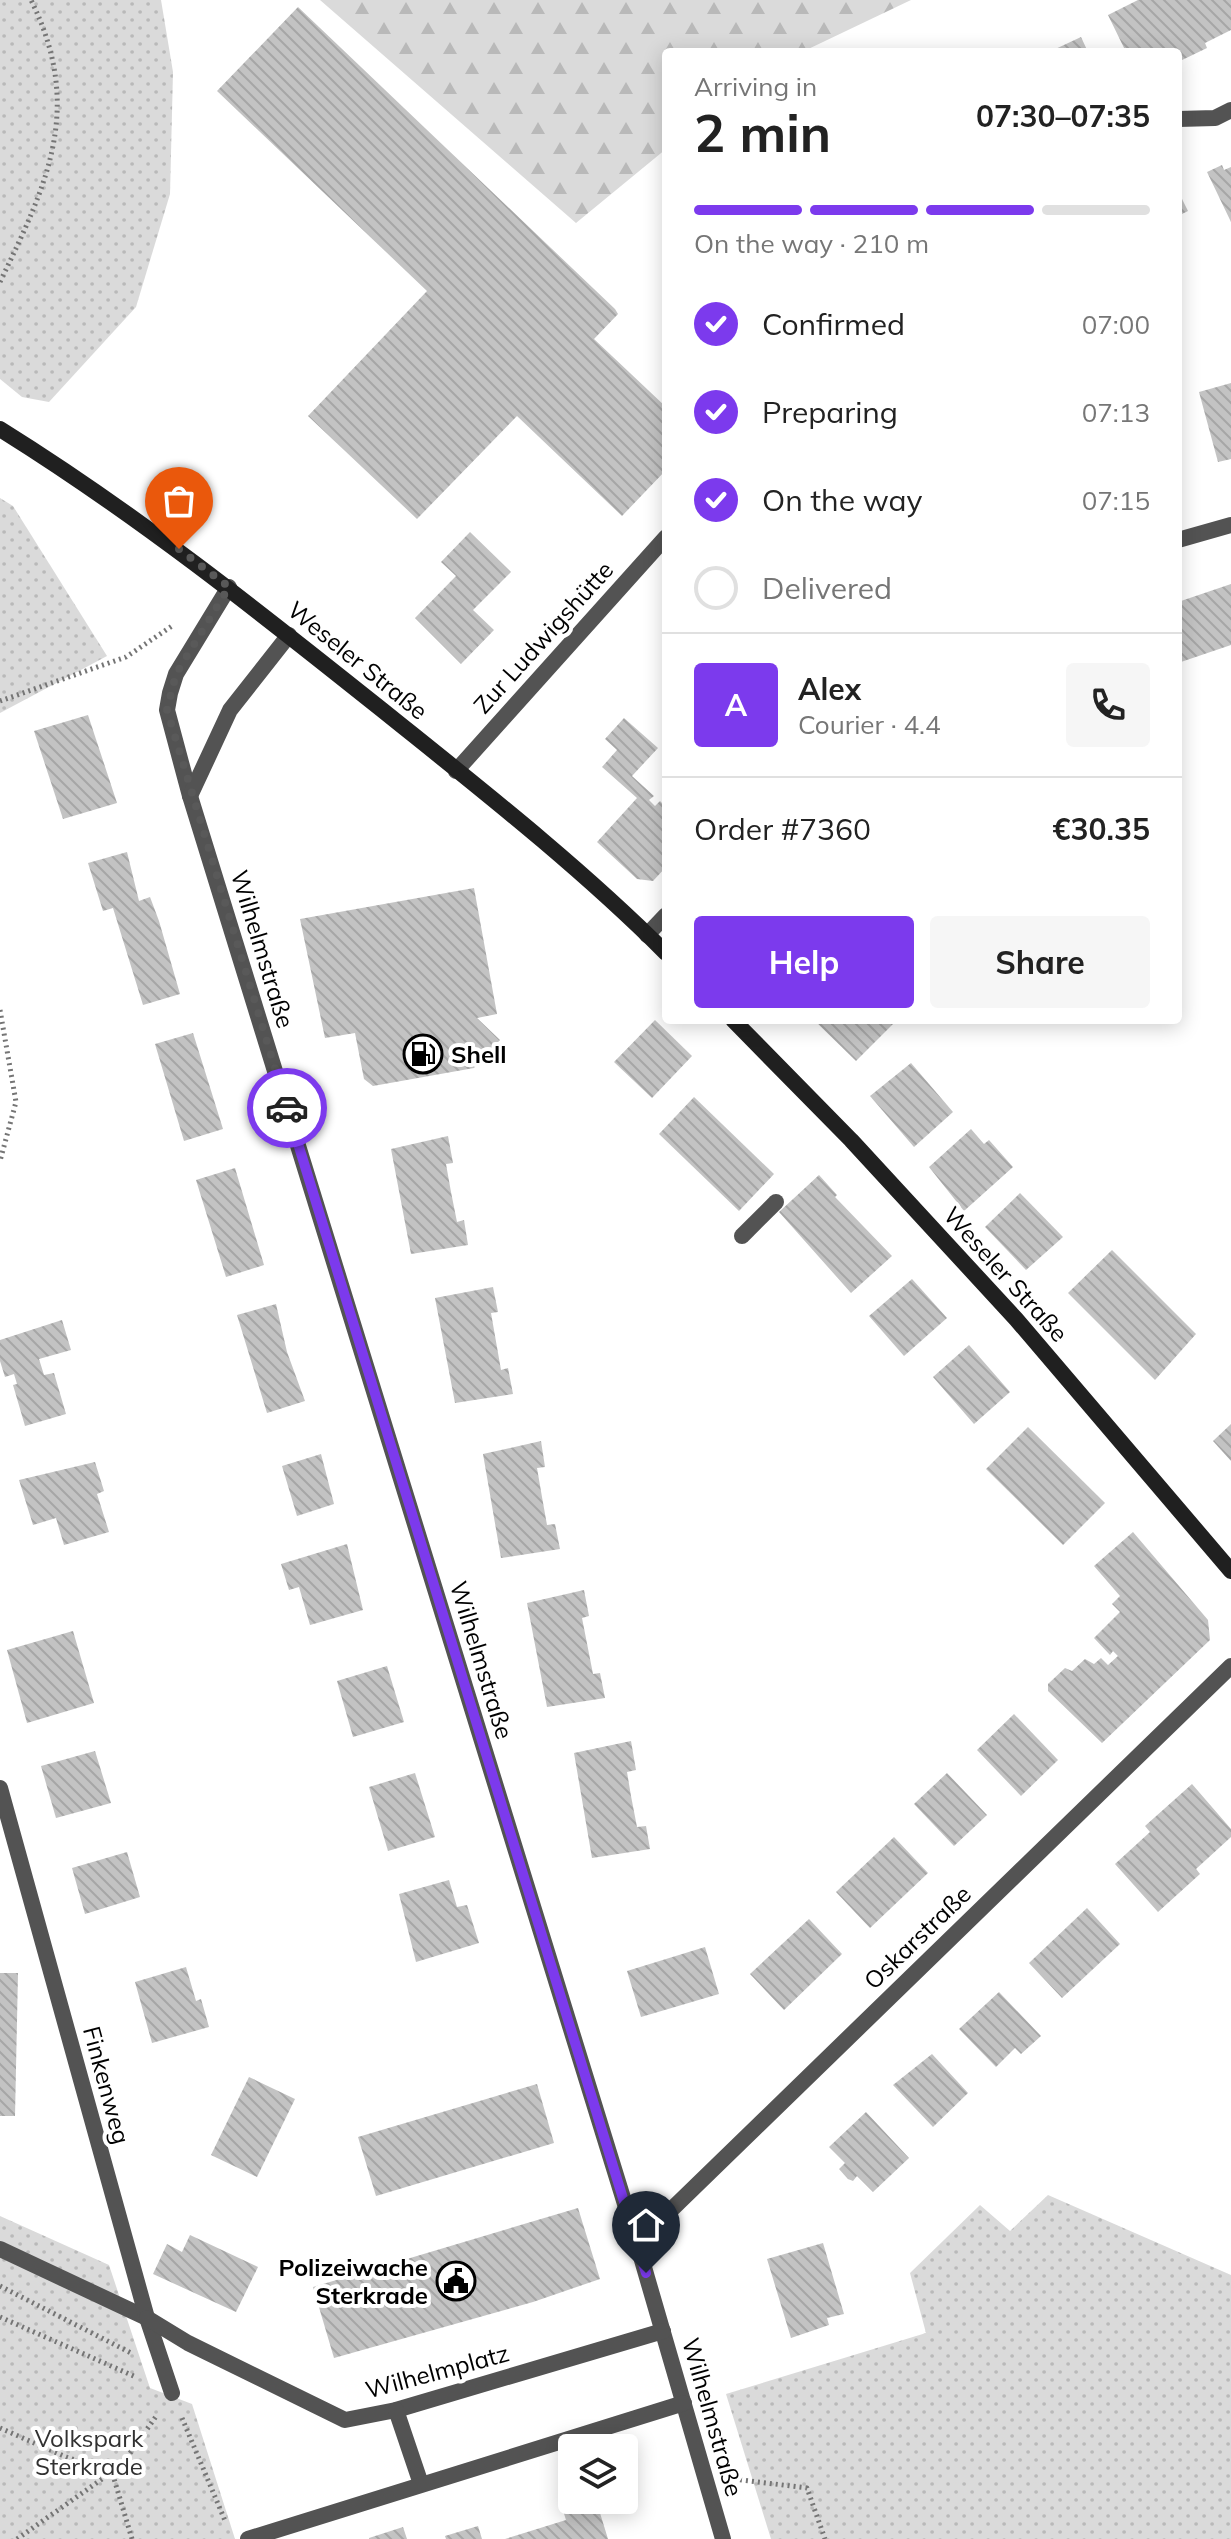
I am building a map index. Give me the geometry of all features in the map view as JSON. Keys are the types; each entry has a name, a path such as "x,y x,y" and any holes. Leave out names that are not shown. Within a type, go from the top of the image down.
{"main road":[{"name":"Weseler Straße","path":"0,429 153,530 229,587 456,771 662,949"},
{"name":"Weseler Straße","path":"737,1024 888,1179 1016,1319 1231,1571"}],"street":[{"path":"1182,119 1215,118 1231,110"},
{"path":"1182,539 1231,525"},
{"name":"Zur Ludwigshütte","path":"456,771 662,541"},
{"name":"Wilhelmstraße","path":"229,587 176,674 167,710 190,796 637,2243 723,2539"},
{"path":"190,796 230,710 289,635"},
{"path":"647,935 662,919"},
{"path":"742,1236 776,1202"},
{"name":"Oskarstraße","path":"637,2243 1231,1666"},
{"name":"Finkenweg","path":"0,1788 147,2318 172,2393"},
{"name":"Wilhelmplatz","path":"0,2249 147,2318 188,2343 345,2420 396,2410 663,2331"},
{"path":"248,2539 684,2403"},
{"path":"396,2410 421,2484"}],"path":[{"path":"0,282 35,209 51,165 58,111 54,62 31,0"},
{"path":"0,701 126,657 177,622"},
{"path":"0,1010 16,1102 0,1161"},
{"path":"0,2286 167,2372"},
{"path":"0,2317 172,2393 226,2524"},
{"path":"17,2539 112,2472 128,2456 172,2393"},
{"path":"0,2428 66,2457 112,2472"},
{"path":"112,2472 132,2539"},
{"path":"705,2475 807,2488 825,2539"}],"green space":[{"path":"0,0 161,0 173,72 170,194 136,307 49,402 22,397 0,379"},
{"path":"320,0 911,0 810,48 662,48 662,152 576,223"},
{"path":"0,498 13,506 107,656 0,713"},
{"path":"1048,2195 1231,2275 1231,2539 771,2539 726,2394 926,2333 910,2273 980,2205 1010,2231"},
{"name":"Volkspark Sterkrade","path":"0,2216 109,2265 150,2388 192,2404 235,2539 0,2539"}],"building":[{"path":"1138,0 1231,0 1231,30 1205,43 1207,48 1182,60 1182,48 1124,48 1108,15"},
{"path":"298,7 615,309 618,314 594,339 662,403 662,474 622,516 517,416 417,519 308,416 427,291 217,91"},
{"path":"1081,37 1086,48 1058,48"},
{"path":"1222,165 1224,170 1231,167 1231,222 1207,172"},
{"path":"1182,199 1188,211 1182,214"},
{"path":"1231,383 1231,459 1218,462 1199,392"},
{"path":"470,532 511,572 473,610 494,630 461,664 415,618 456,576 441,562"},
{"path":"1231,584 1231,645 1182,662 1182,601"},
{"path":"88,715 117,803 63,819 34,731"},
{"path":"624,718 658,748 632,776 654,796 649,800 655,806 660,801 662,803 662,871 653,881 637,879 597,842 637,798 602,767 617,750 605,739"},
{"path":"127,852 139,901 150,897 180,994 143,1005 113,908 103,911 88,863"},
{"path":"474,888 497,1014 477,1018 500,1040 474,1068 373,1086 364,1079 355,1033 325,1038 300,919"},
{"path":"655,1020 692,1056 652,1098 614,1062"},
{"path":"818,1024 893,1024 856,1061"},
{"path":"193,1033 223,1129 184,1141 155,1044"},
{"path":"911,1063 953,1112 914,1147 870,1096"},
{"path":"694,1097 774,1174 739,1211 659,1134"},
{"path":"971,1129 984,1144 989,1140 1013,1167 964,1211 929,1167"},
{"path":"448,1136 453,1163 446,1164 451,1192 457,1222 464,1220 468,1245 411,1254 391,1149"},
{"path":"235,1168 264,1265 226,1277 196,1180"},
{"path":"819,1175 837,1195 835,1197 892,1256 851,1293 779,1212"},
{"path":"1020,1193 1063,1237 1026,1270 985,1227"},
{"path":"1112,1250 1196,1334 1155,1380 1068,1293"},
{"path":"912,1279 947,1318 904,1356 869,1316"},
{"path":"493,1287 498,1312 491,1313 501,1370 508,1368 513,1394 455,1403 435,1298"},
{"path":"276,1304 287,1352 305,1401 267,1413 237,1315"},
{"path":"62,1320 71,1350 39,1359 44,1375 54,1373 66,1414 25,1426 13,1385 17,1384 14,1374 5,1377 0,1361 0,1340"},
{"path":"969,1345 1010,1392 974,1424 933,1377"},
{"path":"1231,1424 1231,1461 1213,1441"},
{"path":"1028,1427 1105,1503 1063,1545 986,1469"},
{"path":"541,1441 545,1467 537,1468 542,1497 547,1525 555,1524 560,1549 501,1558 483,1454"},
{"path":"321,1454 334,1504 297,1516 282,1466"},
{"path":"95,1462 104,1491 97,1494 109,1532 64,1545 56,1518 33,1525 19,1480"},
{"path":"1133,1532 1208,1620 1210,1640 1102,1743 1048,1691 1048,1684 1065,1668 1072,1671 1085,1659 1094,1664 1101,1658 1108,1665 1118,1656 1113,1651 1110,1655 1094,1638 1120,1612 1112,1604 1120,1596 1094,1566"},
{"path":"347,1544 363,1610 310,1625 299,1587 289,1590 281,1564"},
{"path":"584,1590 589,1616 582,1618 593,1674 600,1673 605,1698 547,1707 527,1603"},
{"path":"73,1631 94,1703 27,1723 7,1650"},
{"path":"387,1666 404,1722 353,1737 337,1681"},
{"path":"1014,1714 1058,1760 1021,1796 977,1750"},
{"path":"631,1741 636,1770 627,1772 631,1796 637,1827 646,1826 650,1849 592,1858 574,1753"},
{"path":"95,1751 111,1803 56,1818 41,1766"},
{"path":"415,1773 435,1837 388,1851 369,1787"},
{"path":"947,1773 987,1815 954,1846 914,1804"},
{"path":"1192,1784 1231,1829 1231,1837 1196,1869 1200,1874 1158,1912 1115,1864 1150,1832 1145,1826"},
{"path":"894,1837 928,1873 870,1928 836,1892"},
{"path":"127,1852 140,1897 85,1914 72,1868"},
{"path":"449,1880 457,1907 467,1905 479,1943 416,1962 399,1894"},
{"path":"1087,1908 1120,1944 1062,1998 1029,1963"},
{"path":"809,1919 842,1954 784,2010 750,1974"},
{"path":"705,1947 719,1994 641,2017 627,1971"},
{"path":"186,1967 196,2001 201,1999 209,2027 152,2043 135,1982"},
{"path":"0,1973 18,1973 15,2116 0,2116"},
{"path":"999,1992 1041,2036 1021,2054 1015,2048 996,2067 959,2029"},
{"path":"932,2054 968,2093 933,2127 893,2085"},
{"path":"249,2077 295,2099 257,2177 211,2155"},
{"path":"537,2084 554,2143 376,2196 358,2137"},
{"path":"866,2112 909,2158 873,2192 857,2176 853,2181 848,2179 839,2169 845,2163 829,2147"},
{"path":"578,2208 600,2279 533,2302 334,2358 313,2287"},
{"path":"190,2235 258,2267 236,2312 153,2274 167,2244 182,2252"},
{"path":"823,2243 844,2314 827,2318 829,2325 791,2338 767,2259"},
{"path":"564,2514 600,2514 608,2539 505,2539 566,2520"},
{"path":"478,2526 482,2539 446,2539 445,2536"},
{"path":"403,2527 407,2539 369,2539 369,2538"}],"way so far":[{"path":"179,549 229,587 176,674 167,710 190,796 287,1108"}],"place":[{"name":"Shell","path":"423,1054"},
{"name":"Polizeiwache Sterkrade","path":"456,2281"}],"route":[{"path":"287,1108 646,2273"}]}
